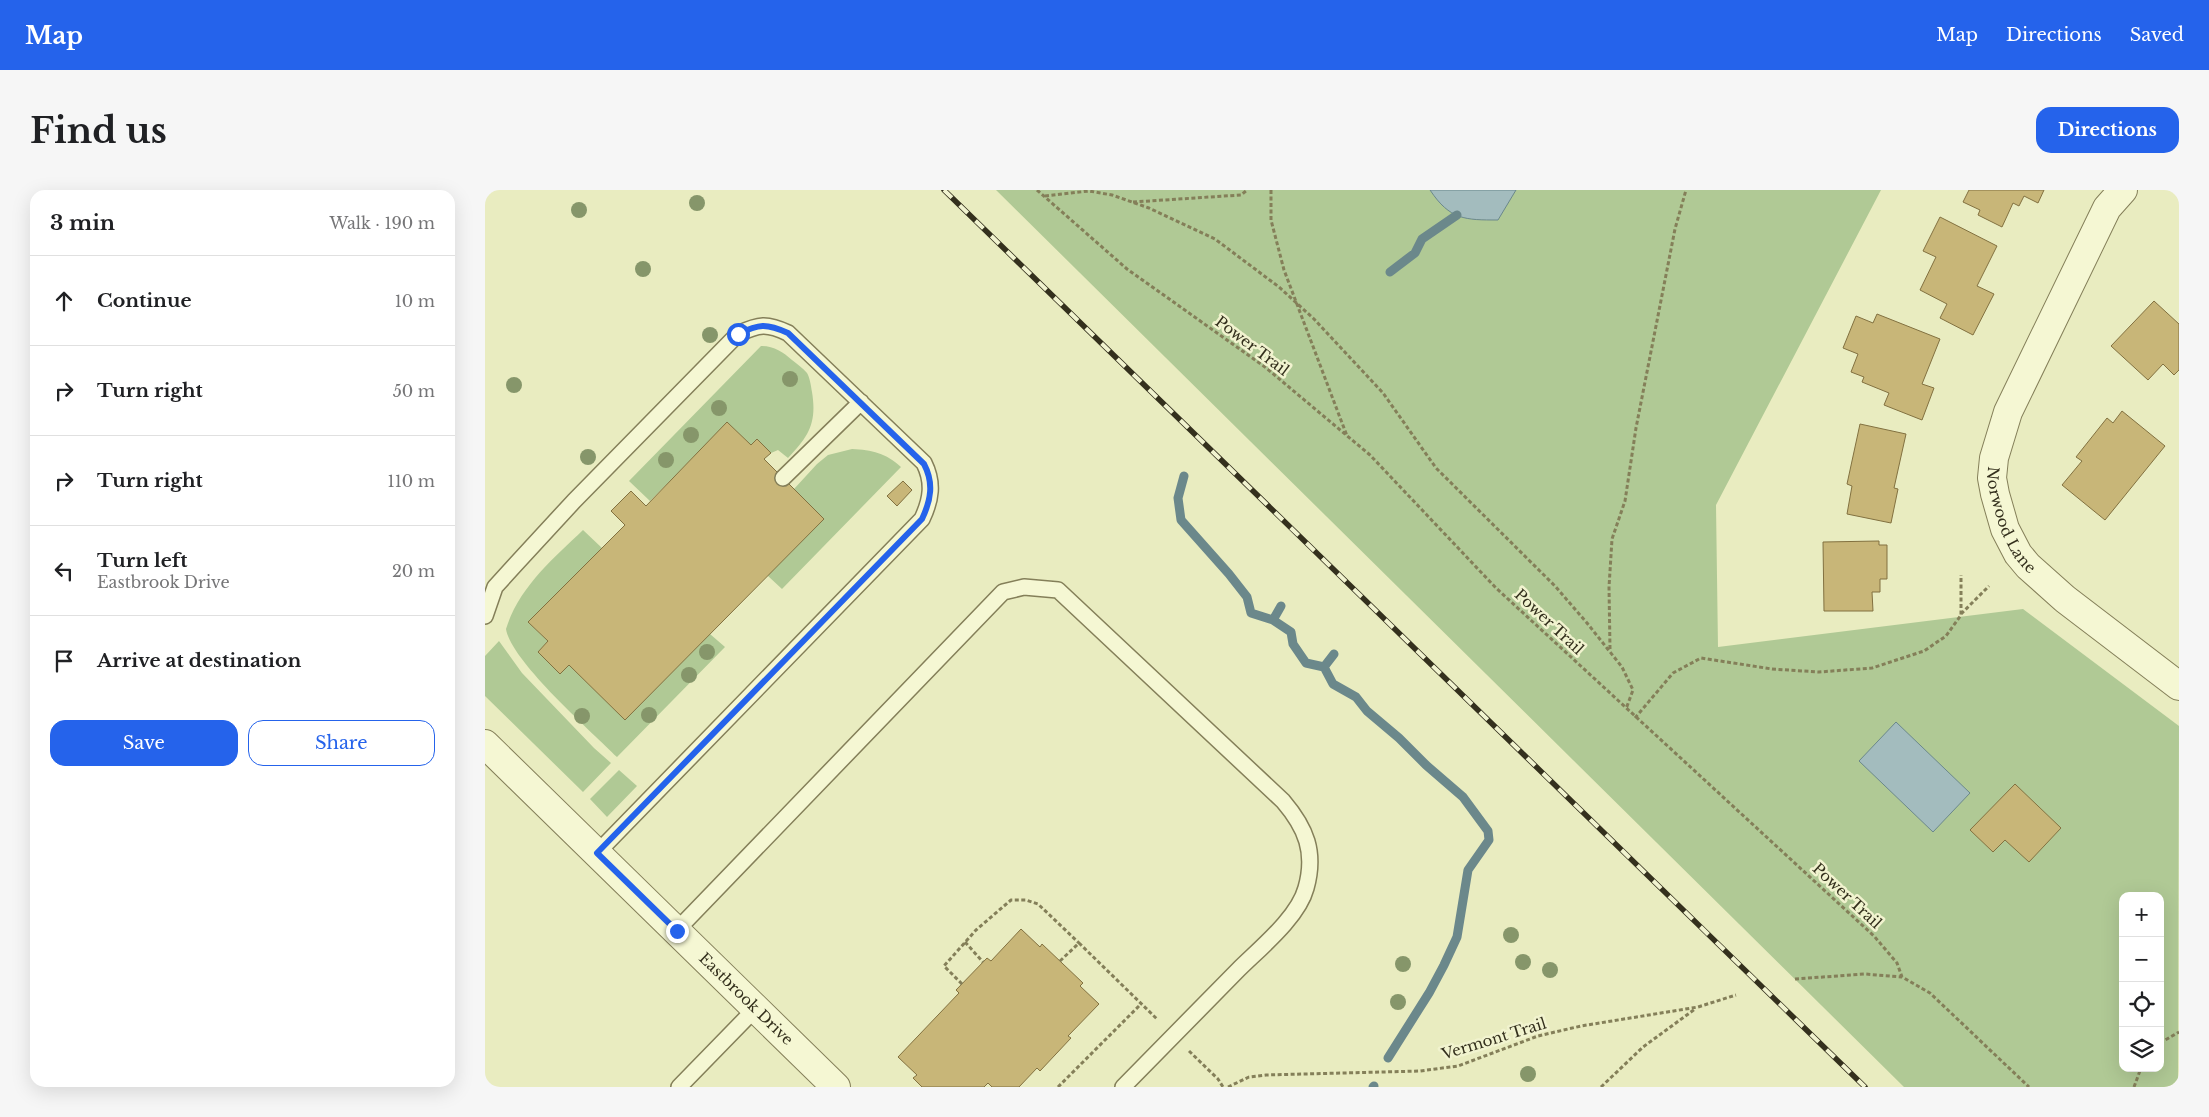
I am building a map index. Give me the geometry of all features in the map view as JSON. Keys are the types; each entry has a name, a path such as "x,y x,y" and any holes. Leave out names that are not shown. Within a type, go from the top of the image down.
{"street":[{"name":"Norwood Lane","path":"2123,190 2107,208 2008,412 1995,458 1993,478 1995,494 2005,529 2018,554 2028,566 2065,599 2179,686"},
{"name":"Eastbrook Drive","path":"485,744 837,1087"}],"lane":[{"path":"485,616 490,588 738,334 754,327 765,325 776,327 788,333 924,464 931,477 930,503 922,519 597,853"},
{"path":"783,478 861,402"},
{"path":"677,931 1003,592 1023,587 1058,590 1283,801 1295,816 1307,838 1309,863 1306,889 1297,906 1285,922 1123,1087"},
{"path":"679,1087 756,1008"}],"path":[{"name":"Power Trail","path":"1037,190 1127,269 1265,367 1370,456 1495,588 1874,936 1897,963 1902,977"},
{"path":"1131,202 1241,195 1247,190"},
{"path":"1271,190 1271,220 1284,270 1347,436"},
{"path":"1609,649 1609,587 1612,539 1625,500 1636,428 1673,239 1686,190"},
{"path":"1044,196 1089,191 1113,195 1180,222 1215,239 1279,287 1314,319 1383,393 1436,468 1555,586 1623,666 1633,690 1626,709"},
{"path":"1961,576 1961,615"},
{"path":"1635,718 1673,673 1701,658 1772,669 1819,672 1872,668 1924,651 1946,636 1961,615 1989,586"},
{"path":"962,984 943,966 965,942 996,910 1011,900 1026,900 1038,904 1218,1079 1223,1087"},
{"path":"965,942 983,962"},
{"path":"1060,961 1079,943"},
{"path":"1795,979 1865,974 1902,977 1930,993 2029,1087"},
{"name":"Vermont Trail","path":"1228,1087 1249,1077 1266,1075 1420,1071 1457,1066 1538,1036 1581,1026 1698,1007 1736,995"},
{"path":"1058,1087 1141,1004"},
{"path":"1601,1087 1643,1047 1698,1007"},
{"path":"2164,1041 2179,1032"},
{"path":"2134,1087 2140,1072"}],"green space":[{"path":"996,190 1881,190 1716,505 1718,647 2023,609 2179,726 2178,1087 1904,1087"},
{"path":"761,346 774,348 782,352 808,375 812,392 813,412 810,428 801,443 788,458 778,450 771,453 757,439 751,445 727,423 650,501 629,481"},
{"path":"852,449 878,453 890,458 901,467 782,589 768,576 794,489 828,455"},
{"path":"583,530 602,548 528,622 548,641 538,652 560,674 569,665 710,634 725,647 617,757 536,677 511,643 506,629 519,600 528,587 549,563"},
{"path":"499,641 522,673 594,748 611,763 583,792 485,696 485,656"},
{"path":"619,770 637,786 607,817 590,799"}],"water":[{"path":"1430,190 1516,190 1498,220 1476,220 1452,213 1437,200"},
{"path":"1896,722 1970,793 1933,832 1859,761"}],"building":[{"path":"1969,190 2044,190 2038,203 2024,196 2019,206 2013,203 2002,227 1978,215 1980,210 1963,202"},
{"path":"1940,217 1997,246 1977,286 1994,294 1973,335 1940,318 1947,304 1920,290 1936,257 1923,251"},
{"path":"2154,301 2179,324 2179,370 2174,375 2163,364 2148,380 2111,346"},
{"path":"1877,314 1940,339 1922,384 1934,388 1922,420 1884,405 1889,393 1862,382 1864,377 1851,372 1858,354 1843,348 1856,316 1873,323"},
{"path":"2122,411 2165,446 2105,520 2062,485 2082,461 2076,457 2107,418 2113,423"},
{"path":"727,422 751,445 757,439 771,453 764,459 824,519 625,720 569,665 560,674 538,652 548,641 528,622 625,525 611,511 631,491 646,506"},
{"path":"1860,424 1906,434 1894,488 1898,489 1891,523 1847,514 1852,486 1847,484"},
{"path":"903,481 912,490 897,506 887,496"},
{"path":"1879,541 1879,545 1887,545 1887,579 1880,579 1880,592 1872,592 1873,611 1824,611 1823,542"},
{"path":"2015,784 2061,828 2029,862 2005,840 1993,852 1970,830"},
{"path":"1021,929 1040,947 1042,944 1083,983 1080,986 1099,1004 1068,1036 1071,1038 1040,1071 1037,1068 1019,1087 992,1087 988,1083 984,1087 922,1087 913,1078 917,1075 898,1057 959,993 956,990 987,958 991,961"}],"waterway":[{"path":"1390,272 1415,253 1422,239 1457,215"},
{"path":"1184,476 1178,498 1181,520 1247,597 1251,613 1273,620 1291,632 1293,644 1306,663 1324,667 1333,684 1356,697 1367,711 1463,797 1488,831 1489,840 1468,870 1457,937 1429,993 1388,1058"},
{"path":"1273,620 1281,606"},
{"path":"1324,667 1334,654"}],"railway":[{"path":"944,190 1865,1087"}],"route":[{"path":"677,931 597,853 922,519 930,503 931,477 924,464 788,333 776,327 765,325 754,327 738,334"}]}
